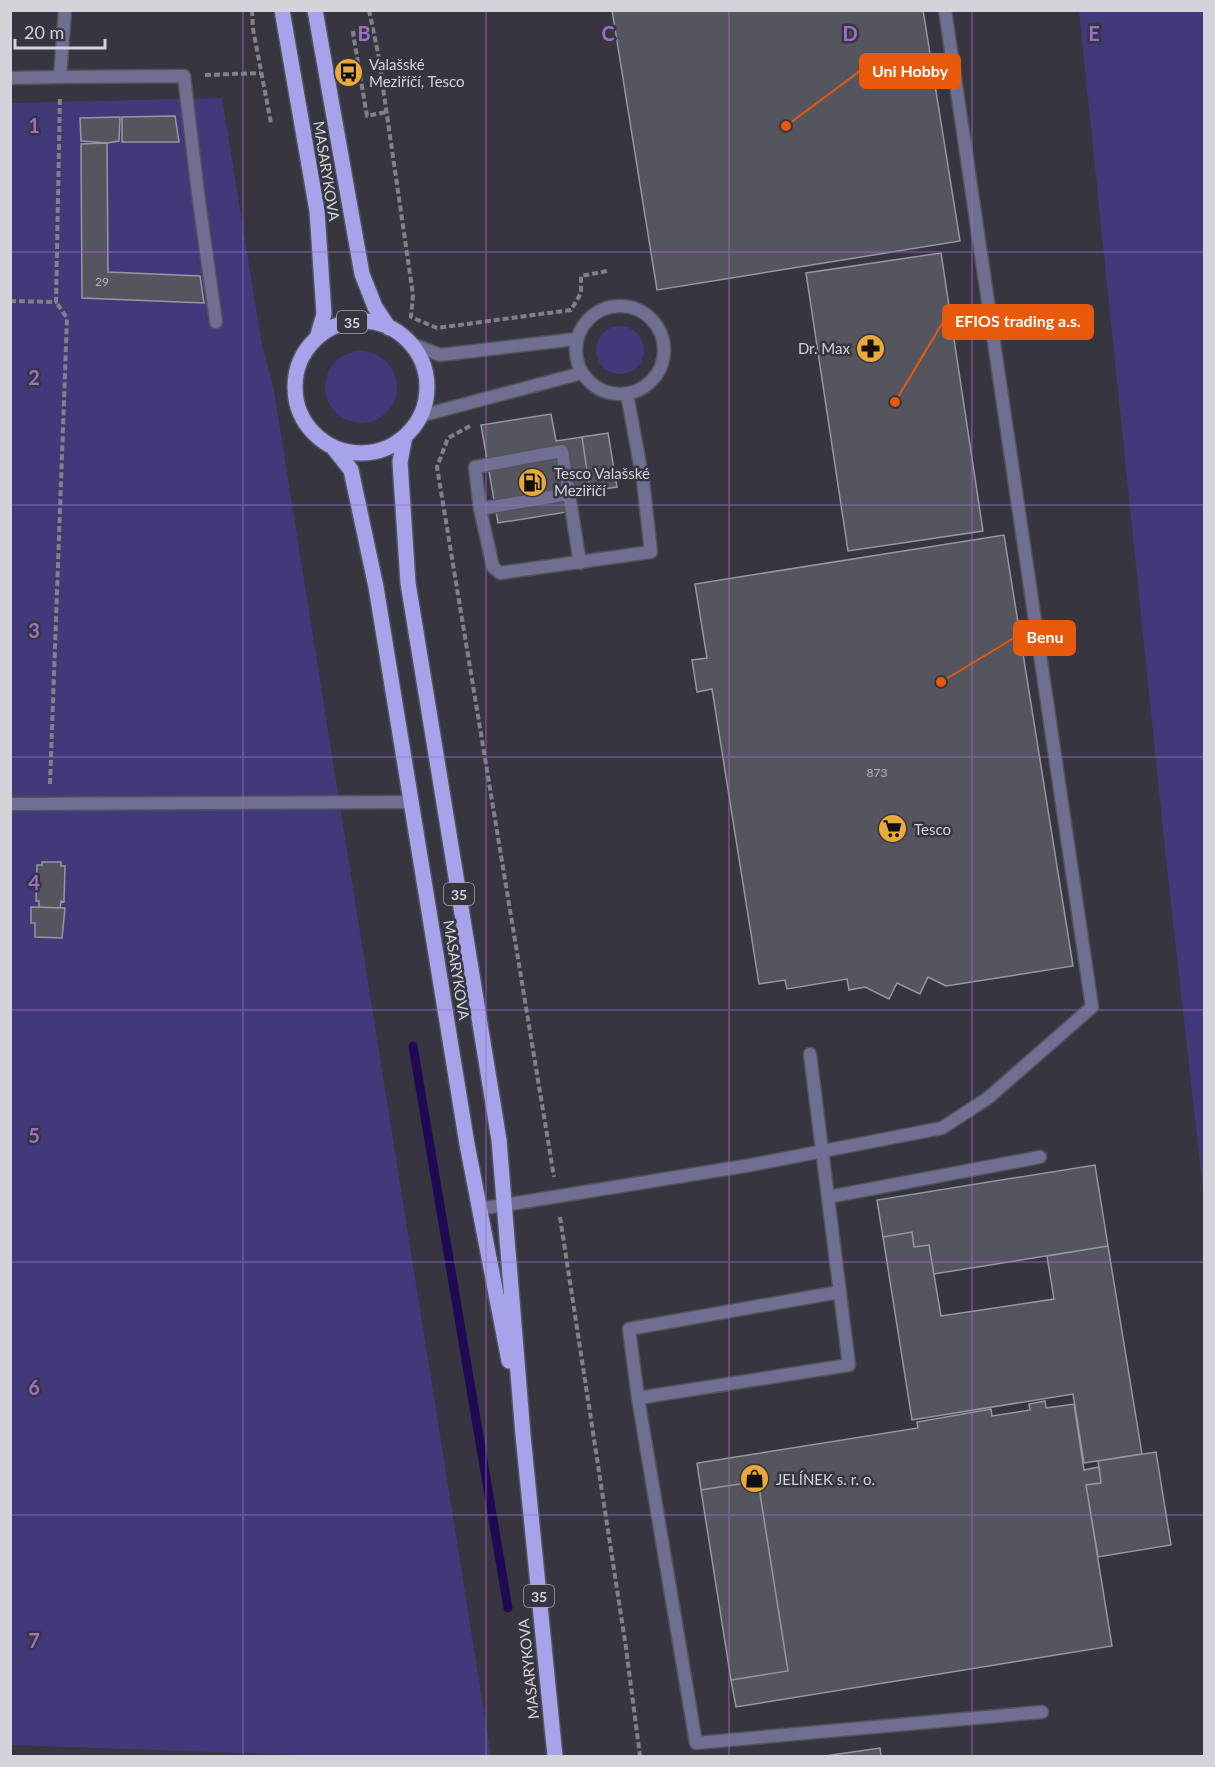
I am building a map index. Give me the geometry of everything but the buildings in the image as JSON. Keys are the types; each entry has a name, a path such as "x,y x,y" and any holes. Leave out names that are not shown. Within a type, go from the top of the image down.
{"main road":[{"name":"MASARYKOVA","path":"282,10 317,211 324,314 317,338 302,358 297,371 295,384 299,409 304,420 321,440 332,446 357,453 383,449 405,436 420,416 427,391 426,378 418,354 410,343 389,328 371,322 351,322 339,325 317,338"},
{"name":"MASARYKOVA","path":"315,10 362,274 375,307 389,328"},
{"name":"MASARYKOVA","path":"405,436 400,462 408,583 499,1140 523,1435 555,1756"},
{"name":"MASARYKOVA","path":"332,446 351,470 376,587 467,1144 523,1435"}],"lane":[{"path":"60,78 65,10"},
{"path":"479,1209 751,1165 942,1128 988,1098 1092,1006 945,10"},
{"path":"10,78 184,76 216,322"},
{"path":"613,306 630,307 646,314 658,327 664,343 663,361 656,376 643,388 627,394 609,393 593,386 582,373 576,357 576,339 584,324 597,312 613,306"},
{"path":"410,343 440,355 576,339"},
{"path":"420,416 582,373"},
{"path":"580,563 562,451 475,467 480,509 493,567 500,573 580,563 651,552 643,481 627,394"},
{"path":"480,509 568,494"},
{"path":"10,804 411,802"},
{"path":"638,1398 849,1365 810,1054"},
{"path":"828,1197 1040,1157"},
{"path":"840,1292 628,1329 696,1743 1042,1712"}],"path":[{"path":"252,10 253,29 271,123"},
{"path":"369,10 413,295 411,317 437,328 571,310 581,292 581,276 607,271"},
{"path":"373,29 354,33 355,45 367,116 386,112"},
{"path":"184,76 261,73"},
{"path":"49,805 67,318 56,302 60,78"},
{"path":"10,301 56,302"},
{"path":"456,326 462,352"},
{"path":"472,402 477,423 448,438 437,467 557,1196 602,1483 640,1756"}],"shaded area":[{"path":"1079,11 1204,11 1204,1199 1166,858"},
{"path":"222,98 261,340 274,391 491,1756 327,1756 11,1745 11,103"},
{"path":"620,326 637,333 644,350 637,367 620,374 603,367 596,350 603,333"},
{"path":"354,351 368,351 387,361 397,380 397,394 387,413 368,423 354,423 335,413 325,394 325,380 335,361"}],"waterway":[{"path":"413,1046 508,1608"}],"place":[{"name":"Valašské Meziříčí, Tesco","path":"348,73"},
{"name":"Uni Hobby","path":"786,126"},
{"name":"Dr. Max","path":"871,348"},
{"name":"EFIOS trading a.s.","path":"895,402"},
{"name":"Tesco Valašské Meziříčí","path":"533,482"},
{"name":"Benu","path":"941,682"},
{"name":"Tesco","path":"893,829"},
{"name":"JELÍNEK s. r. o.","path":"755,1479"}]}
